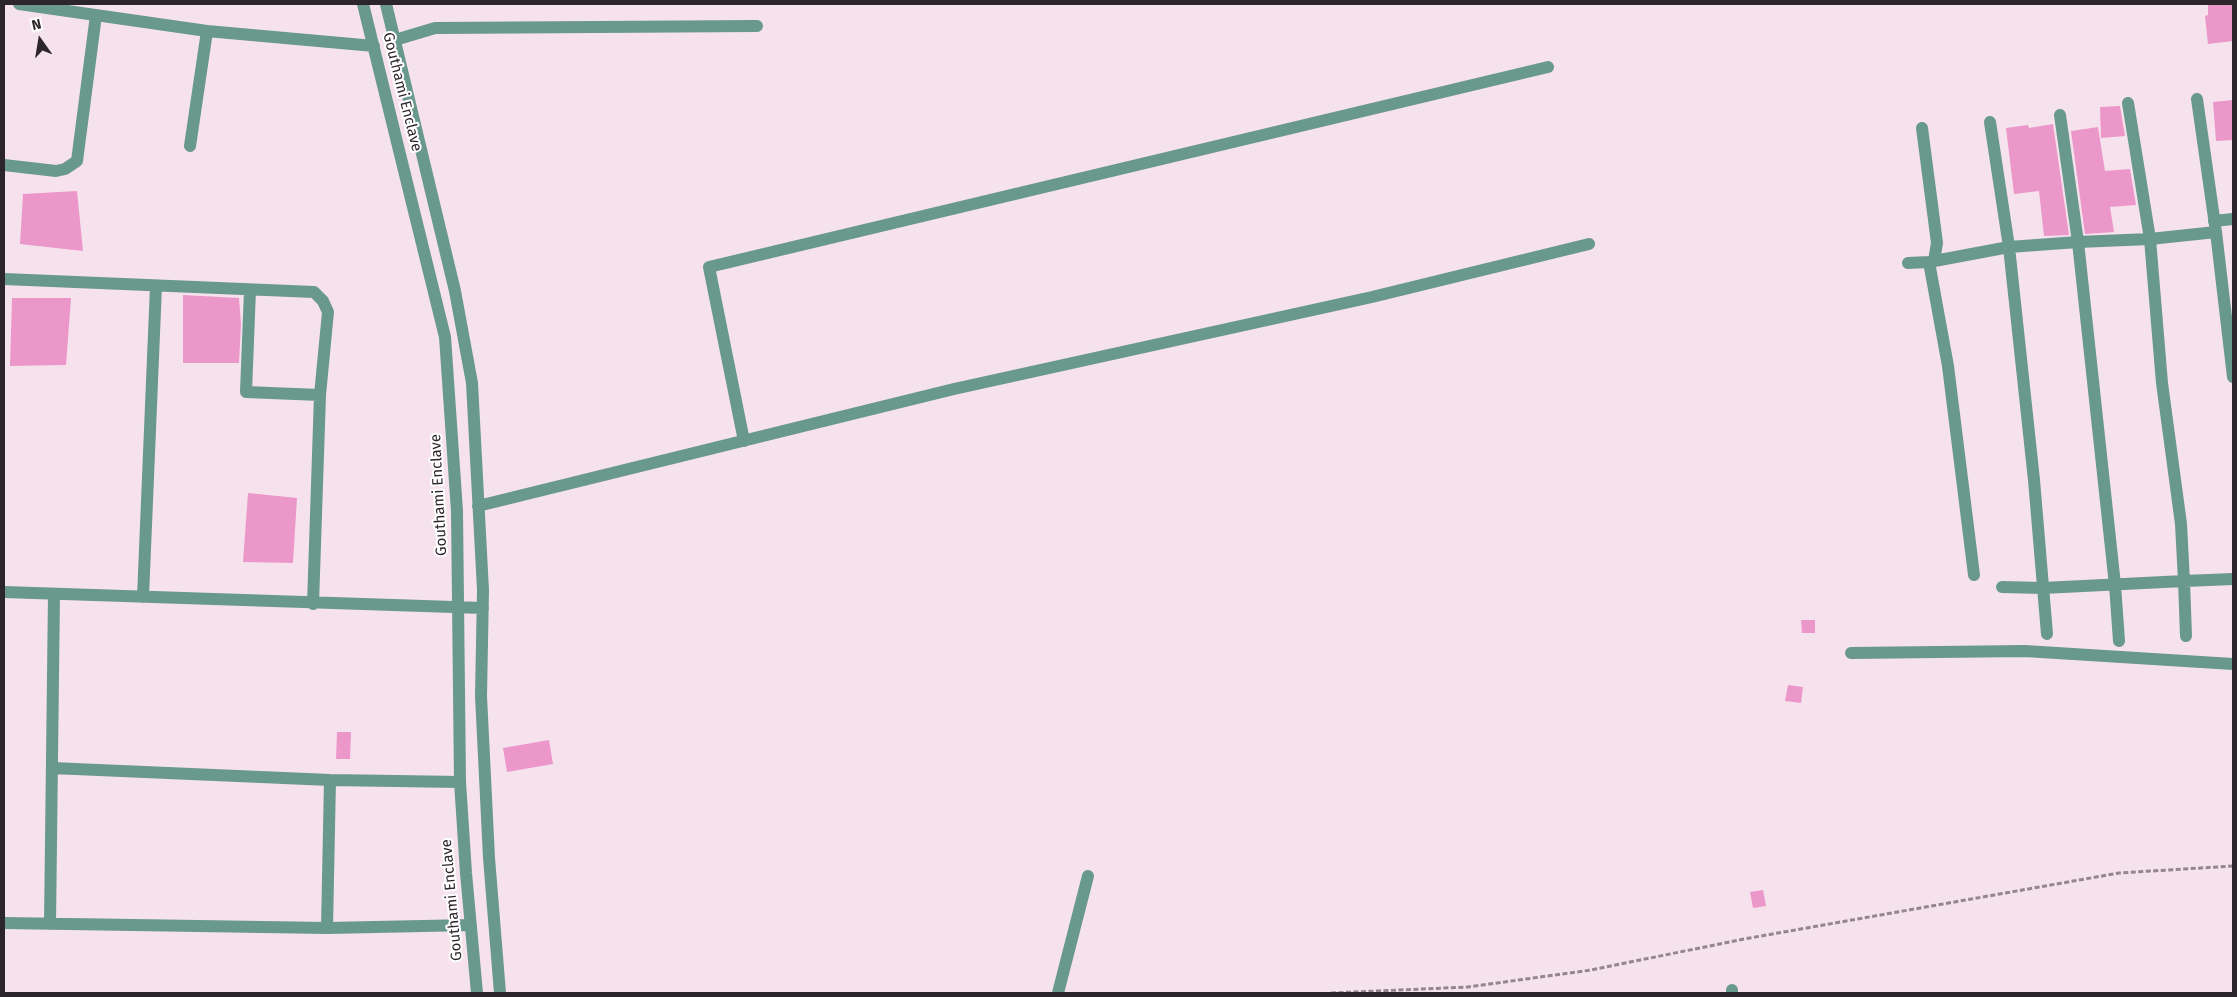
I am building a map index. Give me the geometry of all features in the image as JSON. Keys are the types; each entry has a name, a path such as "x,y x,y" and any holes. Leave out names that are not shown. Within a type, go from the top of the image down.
{"street":[{"path":"19,4 207,31 374,46"},
{"name":"Gouthami Enclave","path":"363,4 445,337 457,511 460,782 470,925 477,993"},
{"name":"Gouthami Enclave","path":"386,4 455,291 470,374 483,608 481,696 489,858 500,993"},
{"path":"4,165 56,171 65,169 77,161 96,15"},
{"path":"395,40 435,28 757,26"},
{"path":"190,146 207,31"},
{"path":"744,441 708,267 1548,67"},
{"path":"2197,99 2233,377"},
{"path":"2128,103 2150,239 2162,382 2181,524 2186,636"},
{"path":"2060,115 2078,242 2115,585 2119,641"},
{"path":"1990,122 2009,247 2047,634"},
{"path":"1922,128 1937,243 1932,261 1948,366 1974,574"},
{"path":"1908,263 1932,261 2009,247 2150,239 2215,227 2233,219"},
{"path":"478,506 964,387 1372,297 1589,244"},
{"path":"4,279 314,292 323,301 328,312 320,395 313,604"},
{"path":"142,597 156,286"},
{"path":"250,290 246,392 320,395"},
{"path":"2002,587 2043,588 2233,579"},
{"path":"4,592 313,604 483,608"},
{"path":"50,924 54,594"},
{"path":"1851,654 2025,651 2233,664"},
{"path":"52,768 330,780 460,782"},
{"path":"327,928 330,780"},
{"path":"1058,993 1088,876"},
{"path":"4,923 327,928 470,925"}],"path":[{"path":"1331,993 1468,987 1591,970 1744,939 2119,873 2233,866"}],"building":[{"path":"2208,4 2233,4 2233,41 2208,44 2205,16 2208,15"},
{"path":"2233,100 2233,140 2216,141 2213,102"},
{"path":"2120,106 2125,136 2101,138 2100,107"},
{"path":"2053,124 2069,235 2044,236 2039,191 2014,194 2006,128 2028,125 2029,128"},
{"path":"2098,127 2105,171 2130,169 2136,205 2110,207 2114,232 2085,234 2071,131"},
{"path":"77,191 83,251 20,244 23,194"},
{"path":"183,295 239,298 241,324 239,363 183,363"},
{"path":"12,298 71,298 66,365 10,366"},
{"path":"248,493 297,498 293,563 243,562"},
{"path":"1801,620 1815,620 1815,633 1802,633"},
{"path":"1788,685 1803,687 1801,703 1785,701"},
{"path":"337,732 351,732 350,759 336,759"},
{"path":"549,740 553,764 507,772 503,748"},
{"path":"1763,890 1766,906 1753,908 1750,892"}]}
